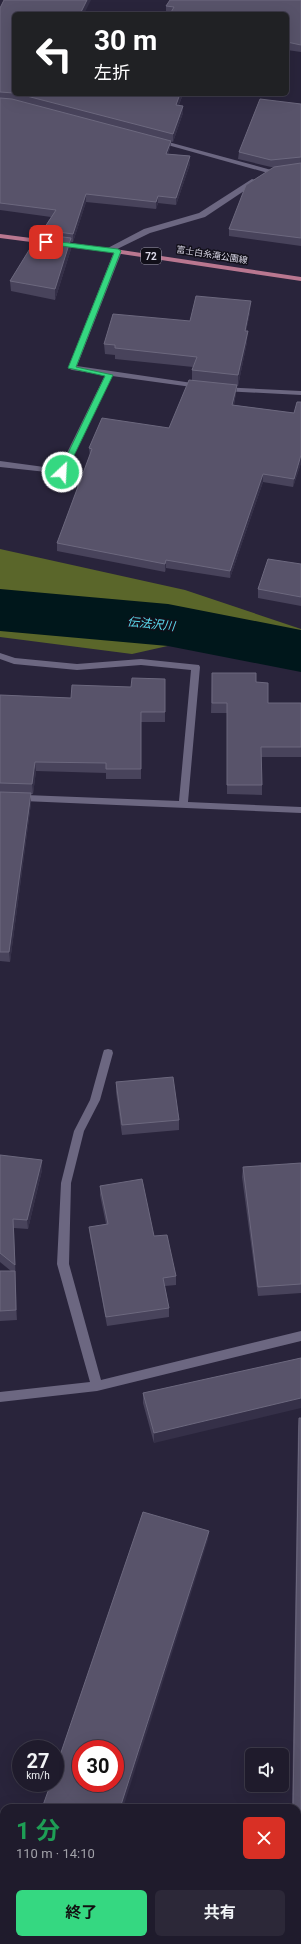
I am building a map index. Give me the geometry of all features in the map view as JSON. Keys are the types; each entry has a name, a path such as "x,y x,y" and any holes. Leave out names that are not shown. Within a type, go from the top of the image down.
{"main road":[{"name":"富士白糸滝公園線","path":"0,236 118,251 301,279"}],"street":[{"path":"108,250 147,231 202,216 274,171 150,138"},
{"path":"118,251 72,368 109,375 208,387 301,394"},
{"path":"0,464 62,472 109,375"},
{"path":"0,656 14,661 78,667 141,662 196,667 183,805"},
{"path":"0,797 301,810"},
{"path":"97,1386 63,1264 63,1256 66,1183 79,1131 95,1100 108,1053"},
{"path":"0,1397 97,1386 301,1336"}],"green space":[{"path":"0,549 185,590 301,629 301,664 172,645 132,654 0,637"}],"building":[{"path":"4,0 87,0 81,12 12,12 12,93 0,92 0,8"},
{"path":"170,0 301,0 301,45 289,42 289,12 171,12 174,7 166,6"},
{"path":"27,96 179,96 176,105 183,106 173,134"},
{"path":"0,98 12,99 171,141 166,154 190,156 176,198 158,196 156,202 86,194 73,234 43,230 56,210 0,203"},
{"path":"260,99 301,104 301,157 271,160 239,152"},
{"path":"301,163 301,238 229,229 246,185 274,167"},
{"path":"39,234 71,238 55,289 10,281"},
{"path":"196,296 251,301 245,331 248,331 238,375 192,370 197,357 115,348 115,345 104,344 113,314 190,321"},
{"path":"189,380 237,385 232,405 294,413 297,402 301,402 301,455 294,479 263,474 230,571 166,560 165,564 57,543 92,449 89,448 102,418 169,428"},
{"path":"268,559 301,564 301,597 258,589"},
{"path":"212,673 256,673 256,682 268,683 268,703 301,703 301,747 261,747 262,785 227,785 227,703 212,703"},
{"path":"132,678 165,679 165,712 141,712 141,769 106,769 106,763 35,762 32,784 0,783 0,695 71,698 72,685 131,687"},
{"path":"0,792 31,793 9,952 0,952"},
{"path":"173,1077 179,1120 122,1125 116,1082"},
{"path":"0,1155 42,1160 27,1220 13,1219 15,1265 0,1253"},
{"path":"301,1163 301,1284 258,1287 243,1167"},
{"path":"142,1179 154,1236 167,1235 176,1276 163,1278 169,1308 106,1317 89,1227 108,1224 100,1186"},
{"path":"0,1271 15,1271 16,1310 0,1311"},
{"path":"301,1358 301,1398 154,1433 143,1393"},
{"path":"299,1418 301,1418 301,1804 293,1804"},
{"path":"143,1512 209,1531 121,1804 43,1804 48,1792 64,1792 64,1744"}],"waterway":[{"name":"伝法沢川","path":"0,610 168,625 301,651"}],"route":[{"path":"46,242 118,251 72,368 109,375 62,472"}]}
